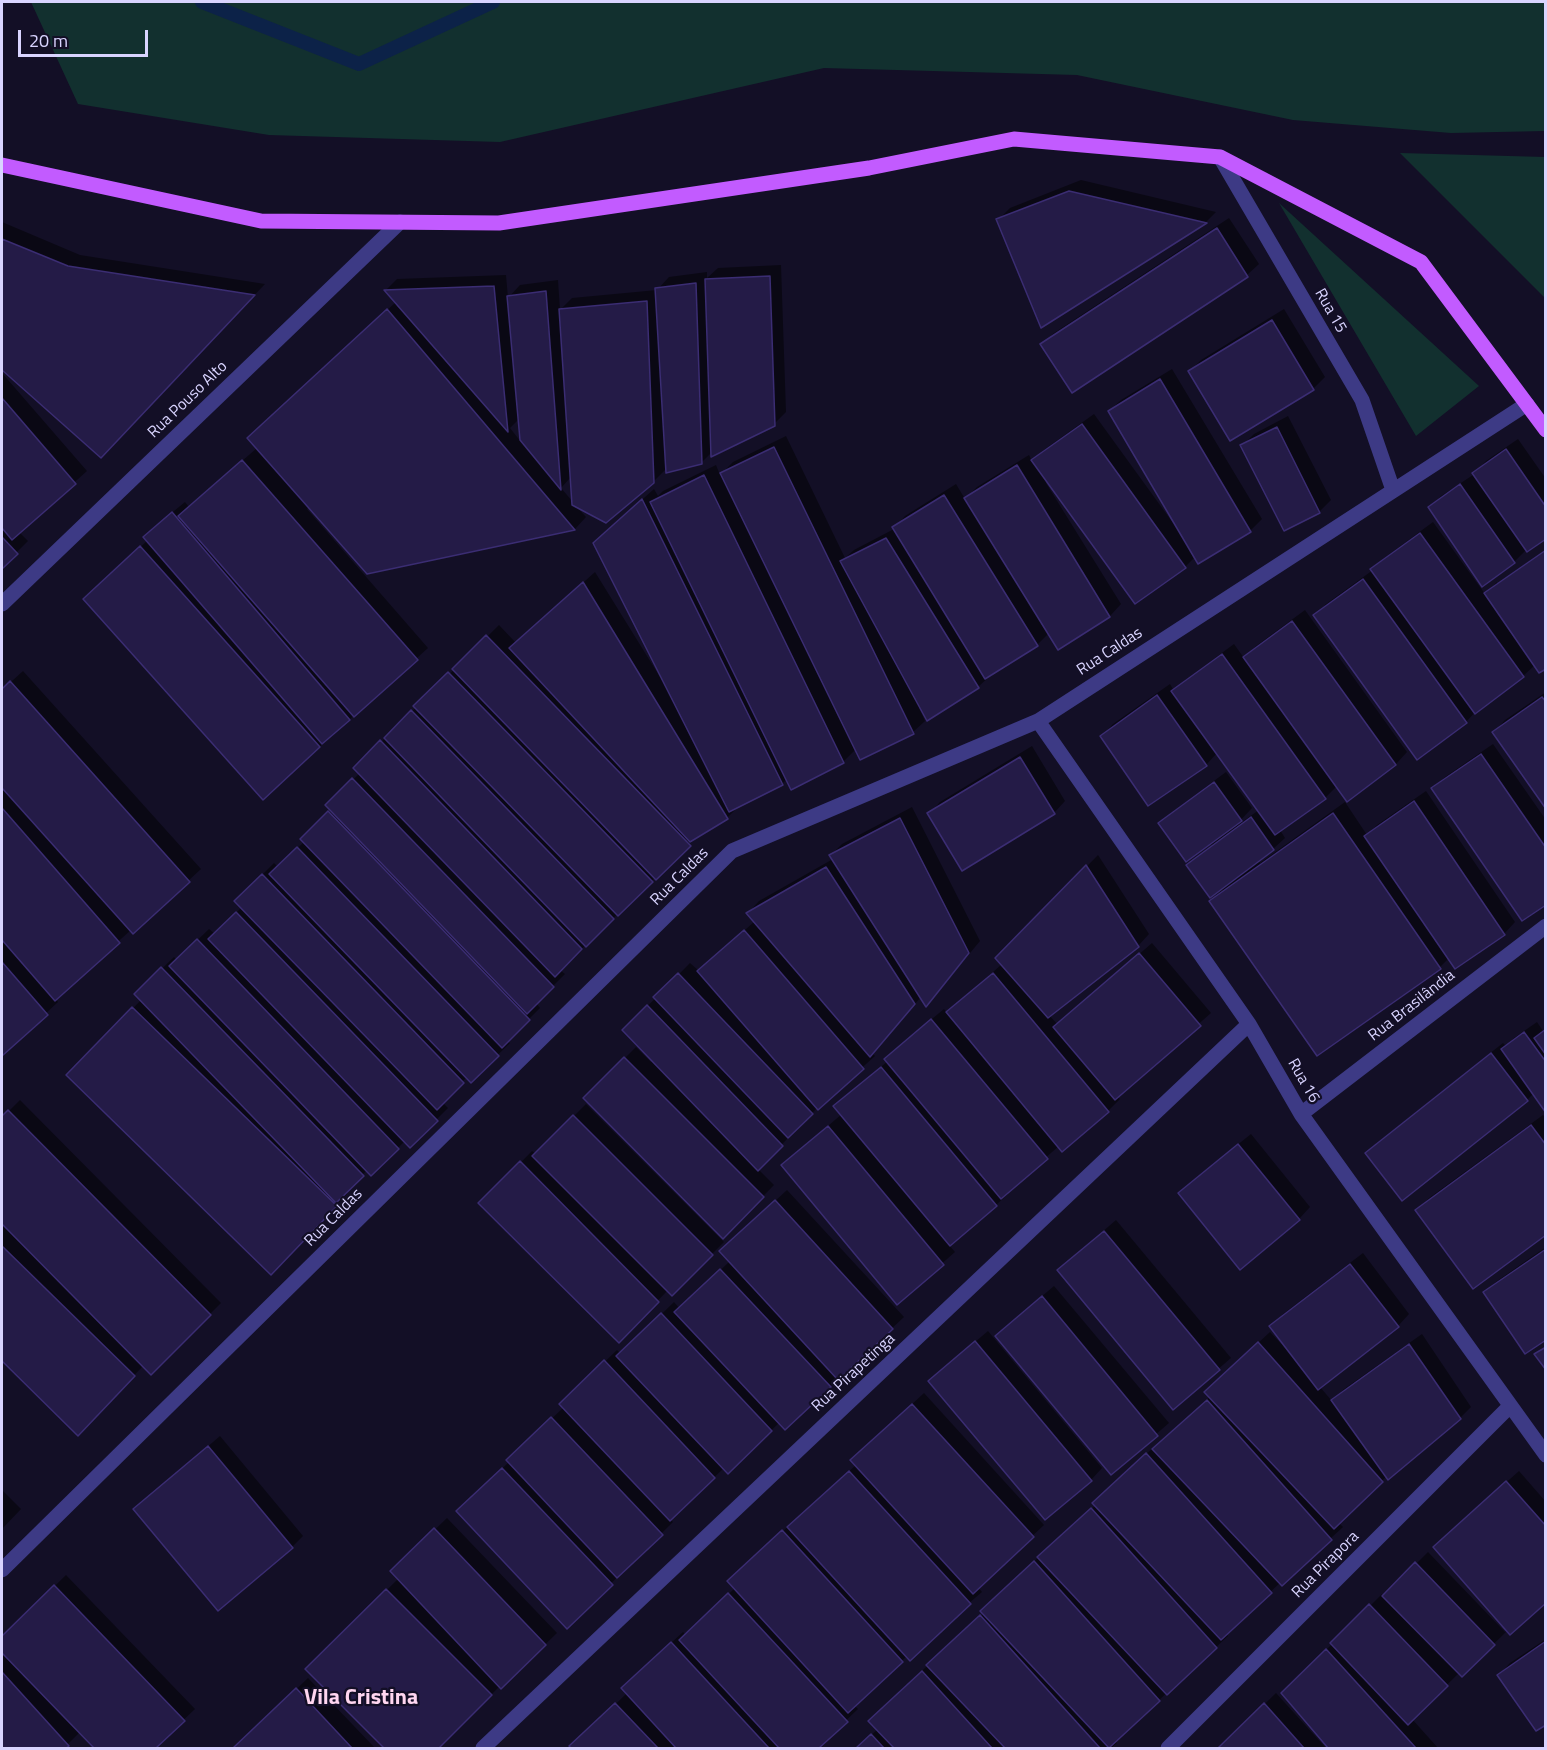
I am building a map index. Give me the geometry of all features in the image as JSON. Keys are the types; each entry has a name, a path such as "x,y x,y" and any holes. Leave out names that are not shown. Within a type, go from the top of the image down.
{"main road":[{"path":"2,165 261,221 499,223 869,168 1014,139 1220,157 1421,262 1545,430"}],"street":[{"name":"Rua 15","path":"1220,157 1362,400 1393,490"},
{"name":"Rua Pouso Alto","path":"2,604 400,222"},
{"name":"Rua Caldas","path":"2,1570 732,851 1038,721 1527,404"},
{"name":"Rua 16","path":"1038,721 1249,1024 1301,1114 1545,1455"},
{"name":"Rua Brasilândia","path":"1301,1114 1545,926"},
{"name":"Rua Pirapetinga","path":"483,1749 1249,1024"},
{"name":"Rua Pirapora","path":"1170,1748 1510,1406"}],"green space":[{"path":"31,2 1545,2 1545,131 1451,133 1293,120 1077,75 824,68 500,142 269,135 78,104"},
{"path":"1400,153 1545,157 1545,298"},
{"path":"1279,203 1479,386 1416,436"}],"building":[{"path":"1069,191 1207,223 1041,328 996,219"},
{"path":"1217,228 1248,277 1072,393 1040,344"},
{"path":"2,239 68,266 255,295 101,458 2,370"},
{"path":"770,276 775,426 711,457 705,279"},
{"path":"696,283 702,464 666,473 655,288"},
{"path":"494,286 508,432 384,290"},
{"path":"546,291 561,490 520,440 507,296"},
{"path":"647,301 654,483 606,523 572,505 559,309"},
{"path":"387,309 575,530 367,574 247,438"},
{"path":"1272,320 1314,390 1230,441 1188,371"},
{"path":"1160,379 1251,532 1198,564 1108,411"},
{"path":"2,398 76,484 12,540 2,528"},
{"path":"1082,424 1186,568 1135,604 1031,460"},
{"path":"1277,427 1320,513 1284,531 1240,445"},
{"path":"774,447 914,734 860,760 720,473"},
{"path":"1506,449 1546,507 1546,539 1527,552 1472,473"},
{"path":"242,460 418,660 354,717 178,516"},
{"path":"1017,465 1110,617 1058,650 964,498"},
{"path":"704,475 844,763 791,790 650,502"},
{"path":"1460,484 1515,563 1482,587 1428,507"},
{"path":"944,495 1038,646 985,679 892,527"},
{"path":"642,499 783,785 729,812 593,543"},
{"path":"172,512 350,720 322,744 143,537"},
{"path":"1420,533 1524,677 1475,714 1370,569"},
{"path":"2,537 18,554 2,569"},
{"path":"886,538 979,688 927,721 840,561"},
{"path":"140,546 320,747 263,800 83,599"},
{"path":"1546,550 1546,669 1539,673 1484,593"},
{"path":"1363,579 1467,723 1417,760 1313,615"},
{"path":"583,582 728,819 690,842 509,648"},
{"path":"1292,621 1396,765 1347,802 1243,657"},
{"path":"486,635 691,846 656,880 452,669"},
{"path":"1222,654 1326,799 1275,835 1171,691"},
{"path":"448,672 653,882 618,916 413,706"},
{"path":"10,681 190,882 133,934 2,788 2,689"},
{"path":"1157,695 1207,766 1148,806 1100,736"},
{"path":"1542,697 1546,702 1546,809 1492,732"},
{"path":"411,710 614,919 586,947 384,738"},
{"path":"380,740 582,949 555,977 353,768"},
{"path":"1481,754 1546,848 1546,905 1522,921 1431,788"},
{"path":"1020,757 1055,814 962,871 927,813"},
{"path":"352,778 554,987 527,1014 325,805"},
{"path":"1214,782 1242,821 1186,862 1158,823"},
{"path":"1414,801 1505,935 1455,969 1364,836"},
{"path":"2,808 120,943 55,1001 2,940"},
{"path":"328,811 530,1020 502,1048 300,839"},
{"path":"1333,813 1441,969 1317,1056 1209,901"},
{"path":"1251,817 1274,850 1210,898 1186,865"},
{"path":"900,818 969,953 926,1007 829,855"},
{"path":"297,847 499,1056 471,1083 269,874"},
{"path":"1086,865 1139,947 1048,1018 995,958"},
{"path":"826,867 915,1004 870,1057 746,913"},
{"path":"262,874 464,1083 437,1110 234,901"},
{"path":"236,912 438,1121 410,1148 208,939"},
{"path":"744,930 864,1069 818,1110 697,971"},
{"path":"197,939 399,1149 371,1176 169,966"},
{"path":"1139,953 1201,1026 1115,1100 1053,1027"},
{"path":"2,962 48,1015 2,1056"},
{"path":"161,967 364,1176 336,1203 134,994"},
{"path":"678,973 813,1114 788,1138 653,997"},
{"path":"993,973 1109,1112 1062,1152 946,1012"},
{"path":"647,1005 783,1146 758,1171 622,1030"},
{"path":"132,1007 337,1206 271,1275 66,1075"},
{"path":"931,1019 1048,1159 1001,1199 884,1059"},
{"path":"1546,1029 1546,1055 1534,1038"},
{"path":"1524,1032 1546,1062 1546,1113 1501,1049"},
{"path":"1491,1053 1528,1101 1402,1201 1365,1153"},
{"path":"624,1057 764,1197 723,1239 583,1098"},
{"path":"881,1067 997,1206 950,1246 833,1106"},
{"path":"8,1110 211,1315 151,1375 2,1224 2,1116"},
{"path":"573,1115 713,1255 672,1296 532,1156"},
{"path":"1531,1125 1546,1145 1546,1235 1473,1289 1415,1210"},
{"path":"828,1126 944,1265 897,1305 781,1165"},
{"path":"1238,1144 1300,1220 1240,1270 1178,1193"},
{"path":"520,1161 659,1302 619,1343 478,1203"},
{"path":"775,1200 893,1329 838,1380 719,1251"},
{"path":"1104,1231 1220,1370 1173,1410 1057,1270"},
{"path":"2,1246 135,1376 78,1436 2,1361"},
{"path":"1546,1249 1546,1340 1525,1354 1483,1292"},
{"path":"1350,1264 1399,1327 1318,1390 1269,1326"},
{"path":"720,1269 831,1387 785,1430 674,1312"},
{"path":"1042,1296 1158,1436 1111,1475 995,1336"},
{"path":"661,1313 772,1431 728,1474 616,1356"},
{"path":"975,1341 1092,1481 1045,1520 928,1381"},
{"path":"1258,1342 1383,1482 1334,1529 1204,1392"},
{"path":"1409,1344 1461,1419 1388,1480 1331,1400"},
{"path":"1546,1347 1546,1370 1534,1354"},
{"path":"604,1360 715,1478 670,1521 559,1404"},
{"path":"1207,1400 1332,1540 1282,1586 1152,1449"},
{"path":"912,1404 1034,1537 973,1594 850,1460"},
{"path":"551,1417 663,1535 617,1578 506,1460"},
{"path":"208,1446 293,1548 218,1611 133,1509"},
{"path":"1146,1453 1272,1593 1221,1640 1092,1503"},
{"path":"502,1468 613,1585 567,1629 456,1511"},
{"path":"849,1471 971,1604 910,1661 787,1527"},
{"path":"1506,1481 1546,1526 1546,1603 1510,1635 1433,1547"},
{"path":"1091,1508 1217,1648 1167,1695 1037,1557"},
{"path":"434,1528 546,1645 501,1689 390,1571"},
{"path":"782,1530 903,1662 848,1713 727,1581"},
{"path":"1034,1561 1160,1701 1109,1748 980,1611"},
{"path":"1415,1562 1495,1645 1462,1677 1382,1596"},
{"path":"54,1585 185,1721 156,1748 94,1748 2,1653 2,1636"},
{"path":"386,1589 492,1695 439,1748 384,1748 305,1669"},
{"path":"728,1593 848,1722 819,1748 779,1748 679,1640"},
{"path":"1369,1604 1448,1686 1408,1725 1330,1643"},
{"path":"980,1615 1100,1748 1005,1748 926,1665"},
{"path":"1546,1641 1546,1725 1536,1731 1497,1675"},
{"path":"671,1642 769,1748 676,1748 621,1688"},
{"path":"1326,1649 1416,1748 1328,1748 1281,1693"},
{"path":"922,1671 992,1748 894,1748 868,1721"},
{"path":"2,1672 69,1746 66,1748 2,1748"},
{"path":"296,1688 352,1748 233,1748"},
{"path":"615,1703 658,1748 571,1748 569,1746"},
{"path":"1264,1703 1304,1748 1218,1748"},
{"path":"871,1734 884,1748 856,1748"}],"waterway":[{"path":"202,2 359,64 493,2"}],"district":[{"name":"Vila Cristina","path":"361,1699"}]}
